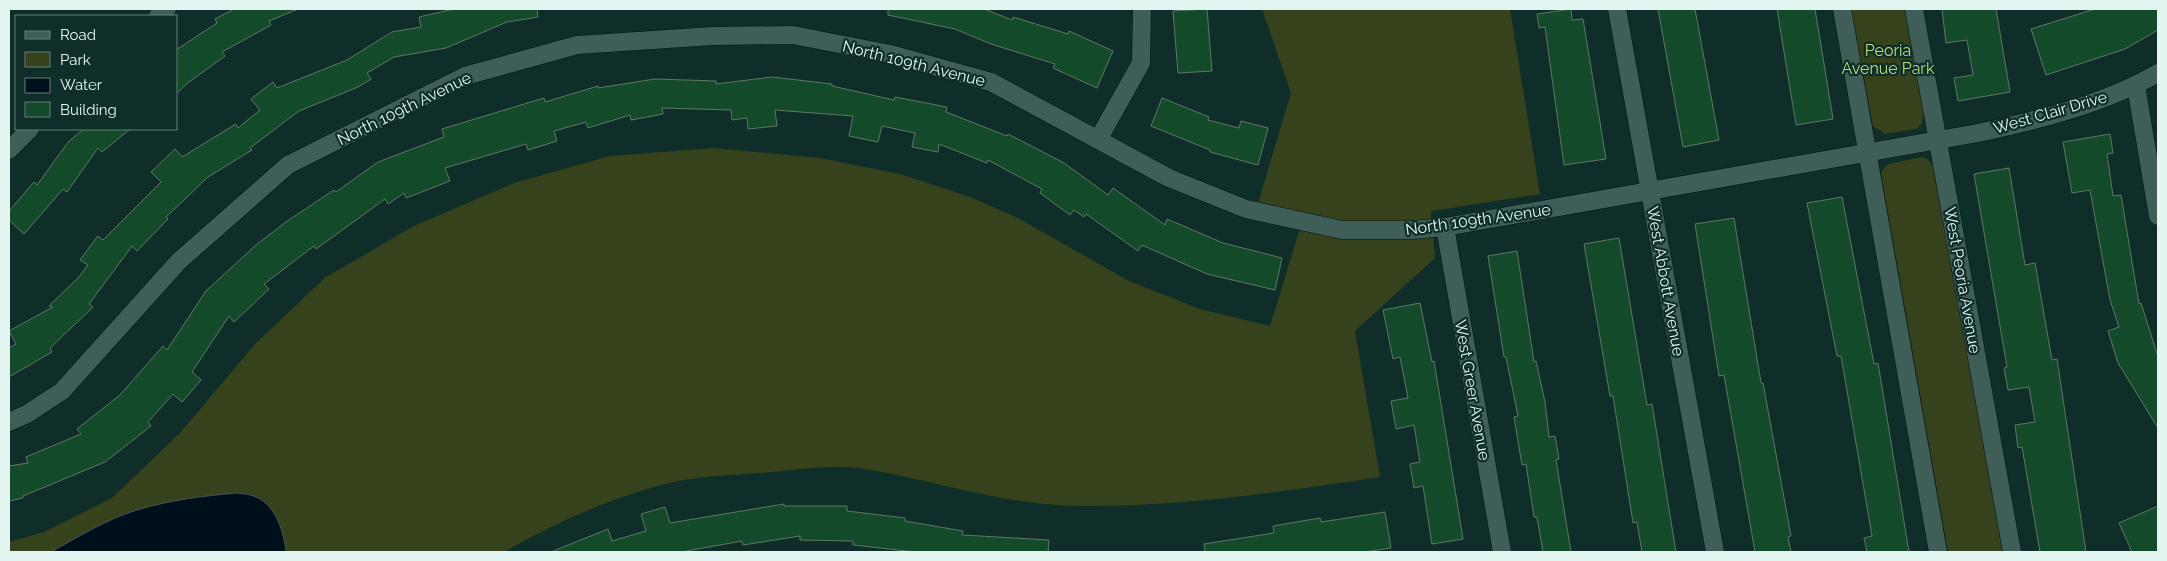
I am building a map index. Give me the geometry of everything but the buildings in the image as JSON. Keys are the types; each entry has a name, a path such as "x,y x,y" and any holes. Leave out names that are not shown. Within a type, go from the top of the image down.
{"street":[{"path":"1099,138 1141,63 1142,9"},
{"name":"West Abbott Avenue","path":"1617,9 1715,552"},
{"path":"1842,9 1938,552"},
{"name":"West Peoria Avenue","path":"1914,9 2012,552"},
{"name":"North 109th Avenue","path":"9,422 27,414 62,391 179,261 288,165 465,76 577,45 713,36 793,35 890,54 991,82 1099,138 1169,178 1246,209 1342,230 1412,230 1445,227 1938,139"},
{"name":"West Clair Drive","path":"1938,139 2021,124 2078,107 2136,86 2158,73"},
{"path":"2136,86 2158,216"},
{"path":"9,150 29,130"},
{"name":"West Greer Avenue","path":"1445,227 1502,552"}],"green space":[{"path":"1262,9 1510,9 1540,194 1431,211 1435,258 1355,331 1380,477 1231,498 1156,504 1080,506 1024,502 858,468 815,468 705,477 665,484 602,504 543,531 504,552 9,552 9,542 44,532 112,498 180,433 255,344 326,277 414,226 514,183 610,156 714,148 820,158 900,174 970,197 1018,218 1127,280 1200,309 1270,326 1302,222 1256,210 1291,93"},
{"name":"Peoria Avenue Park","path":"1851,9 1906,9 1924,110 1922,124 1916,129 1885,134 1873,126"},
{"path":"1922,157 1927,159 1934,167 2004,552 1948,552 1881,172 1888,164"}],"water":[{"path":"236,493 254,496 269,506 281,528 286,552 51,552 104,523 137,510 187,499"}]}
